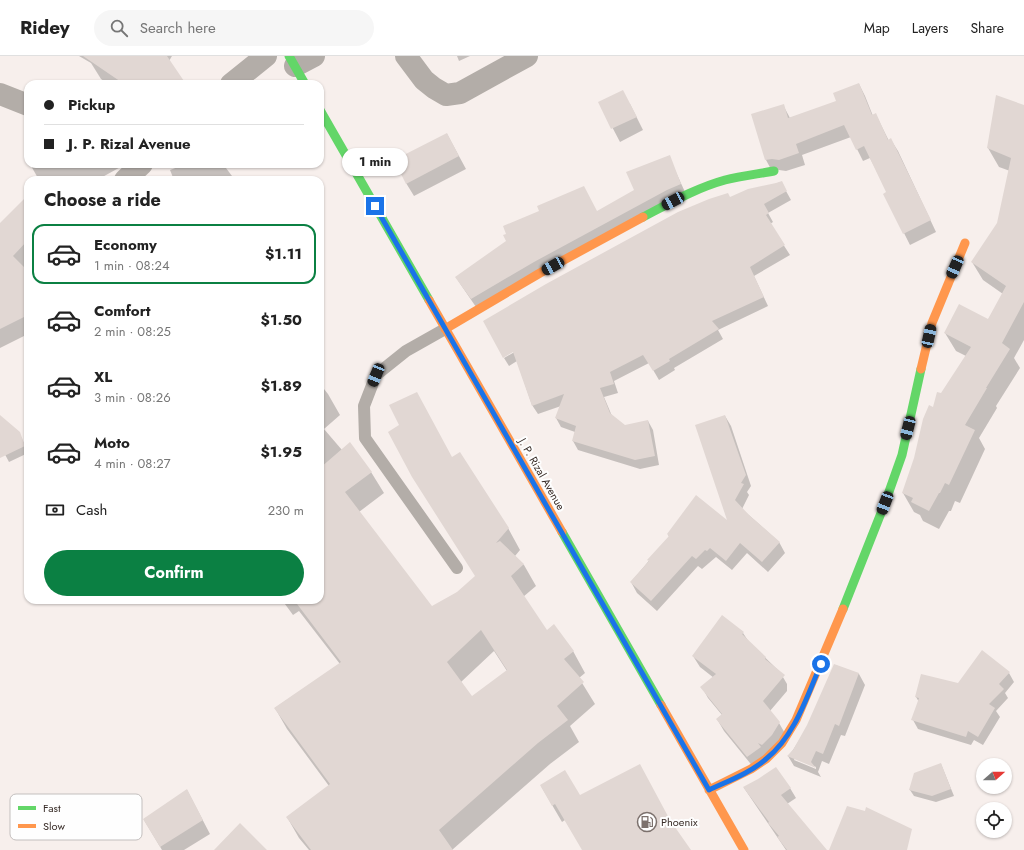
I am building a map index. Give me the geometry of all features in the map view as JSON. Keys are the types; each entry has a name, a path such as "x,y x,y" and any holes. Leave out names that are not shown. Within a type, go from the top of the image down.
{"street":[{"path":"236,80 266,56"},
{"path":"296,69 314,56"},
{"path":"406,56 424,80 446,95 460,93 527,56"},
{"path":"0,94 24,103"},
{"name":"J. P. Rizal Avenue","path":"324,117 744,850"},
{"path":"129,176 138,168"},
{"path":"445,329 540,273 673,201 704,186 726,180 774,171"},
{"path":"709,790 751,769 766,759 782,743 796,720 833,636 885,503 902,455 932,323 965,243"}],"lane":[{"path":"445,329 406,350 376,375 364,406 365,438 457,568"}],"building":[{"path":"83,56 167,56 183,80 118,80"},
{"path":"859,83 872,115 876,113 888,140 891,138 931,220 903,234 883,194 886,192 864,146 856,150 844,125 796,144 799,153 779,160 765,160 751,114 784,104 788,118 836,101 833,93"},
{"path":"623,90 637,117 611,129 598,102"},
{"path":"996,95 1024,105 1024,302 1002,343 1010,349 965,425 975,430 949,485 945,483 929,511 911,502 913,498 902,493 914,458 923,419 929,405 933,407 937,392 941,393 971,347 944,333 959,304 988,319 1006,286 971,262 997,223 1011,158 987,148"},
{"path":"447,133 459,156 406,184 394,160"},
{"path":"670,155 681,184 667,190 534,262 471,299 455,277 506,241 503,235 506,234 503,226 539,211 537,206 584,186 597,211 634,190 626,172"},
{"path":"782,181 787,191 764,204 769,213 766,215 785,245 750,267 764,297 712,321 719,329 669,359 670,361 653,371 643,355 610,372 614,384 600,388 610,413 625,425 648,420 655,456 635,460 572,441 576,426 555,418 564,394 532,406 513,352 503,358 483,321 546,284 678,212 728,193 730,197 748,189"},
{"path":"24,199 24,244 13,256 24,267 24,317 0,329 0,223"},
{"path":"417,392 452,457 460,452 509,528 496,543 500,541 524,564 511,576 547,630 554,624 574,651 564,659 584,682 557,706 568,720 538,743 439,830 453,850 311,850 286,817 330,784 274,708 341,662 297,604 324,604 324,465 350,442 372,472 345,492 432,606 457,592 475,576 412,477 388,432 399,425 389,405","holes":["481,630 507,670 472,696 447,662"]},
{"path":"0,415 20,432 24,446 0,458"},
{"path":"725,415 746,475 741,483 744,484 735,500 749,515 780,542 762,562 740,543 726,561 710,548 707,551 705,550 696,559 692,556 651,601 630,582 649,561 647,560 669,536 667,534 696,495 727,520 695,425"},
{"path":"722,615 744,632 742,634 766,657 765,659 785,675 763,701 780,722 772,735 762,745 758,743 761,747 747,757 716,719 722,714 700,687 716,674 692,656"},
{"path":"982,650 1010,672 999,684 1004,689 989,704 995,708 978,737 968,731 966,737 911,720 919,698 915,697 921,674 958,683"},
{"path":"834,664 859,673 839,726 835,724 823,754 816,751 811,762 816,768 787,756 793,750 807,725"},
{"path":"941,763 951,789 932,796 909,790 914,773"},
{"path":"640,764 670,820 691,850 582,850 555,804 552,806 540,785 565,770 580,795"},
{"path":"776,767 791,788 781,795 827,850 787,850 777,837 779,836 743,787"},
{"path":"187,789 203,820 160,847 143,819"},
{"path":"847,806 865,811 866,807 912,829 907,850 829,850"},
{"path":"240,823 267,850 214,850"}],"traffic: fast":[{"path":"289,56 303,80"},
{"path":"324,117 429,300"},
{"path":"643,217 683,196 714,183 774,171"},
{"path":"843,609 885,503 902,455 921,369"},
{"path":"562,532 661,705"}],"traffic: slow":[{"path":"445,329 540,273 643,217"},
{"path":"921,369 932,323 965,243"},
{"path":"429,300 562,532"},
{"path":"709,790 751,769 766,759 782,743 796,720 843,609"},
{"path":"661,705 744,850"}],"place":[{"name":"Phoenix","path":"647,822"}],"route":[{"path":"375,206 709,790 751,769 766,759 782,743 796,720 821,664"}]}
